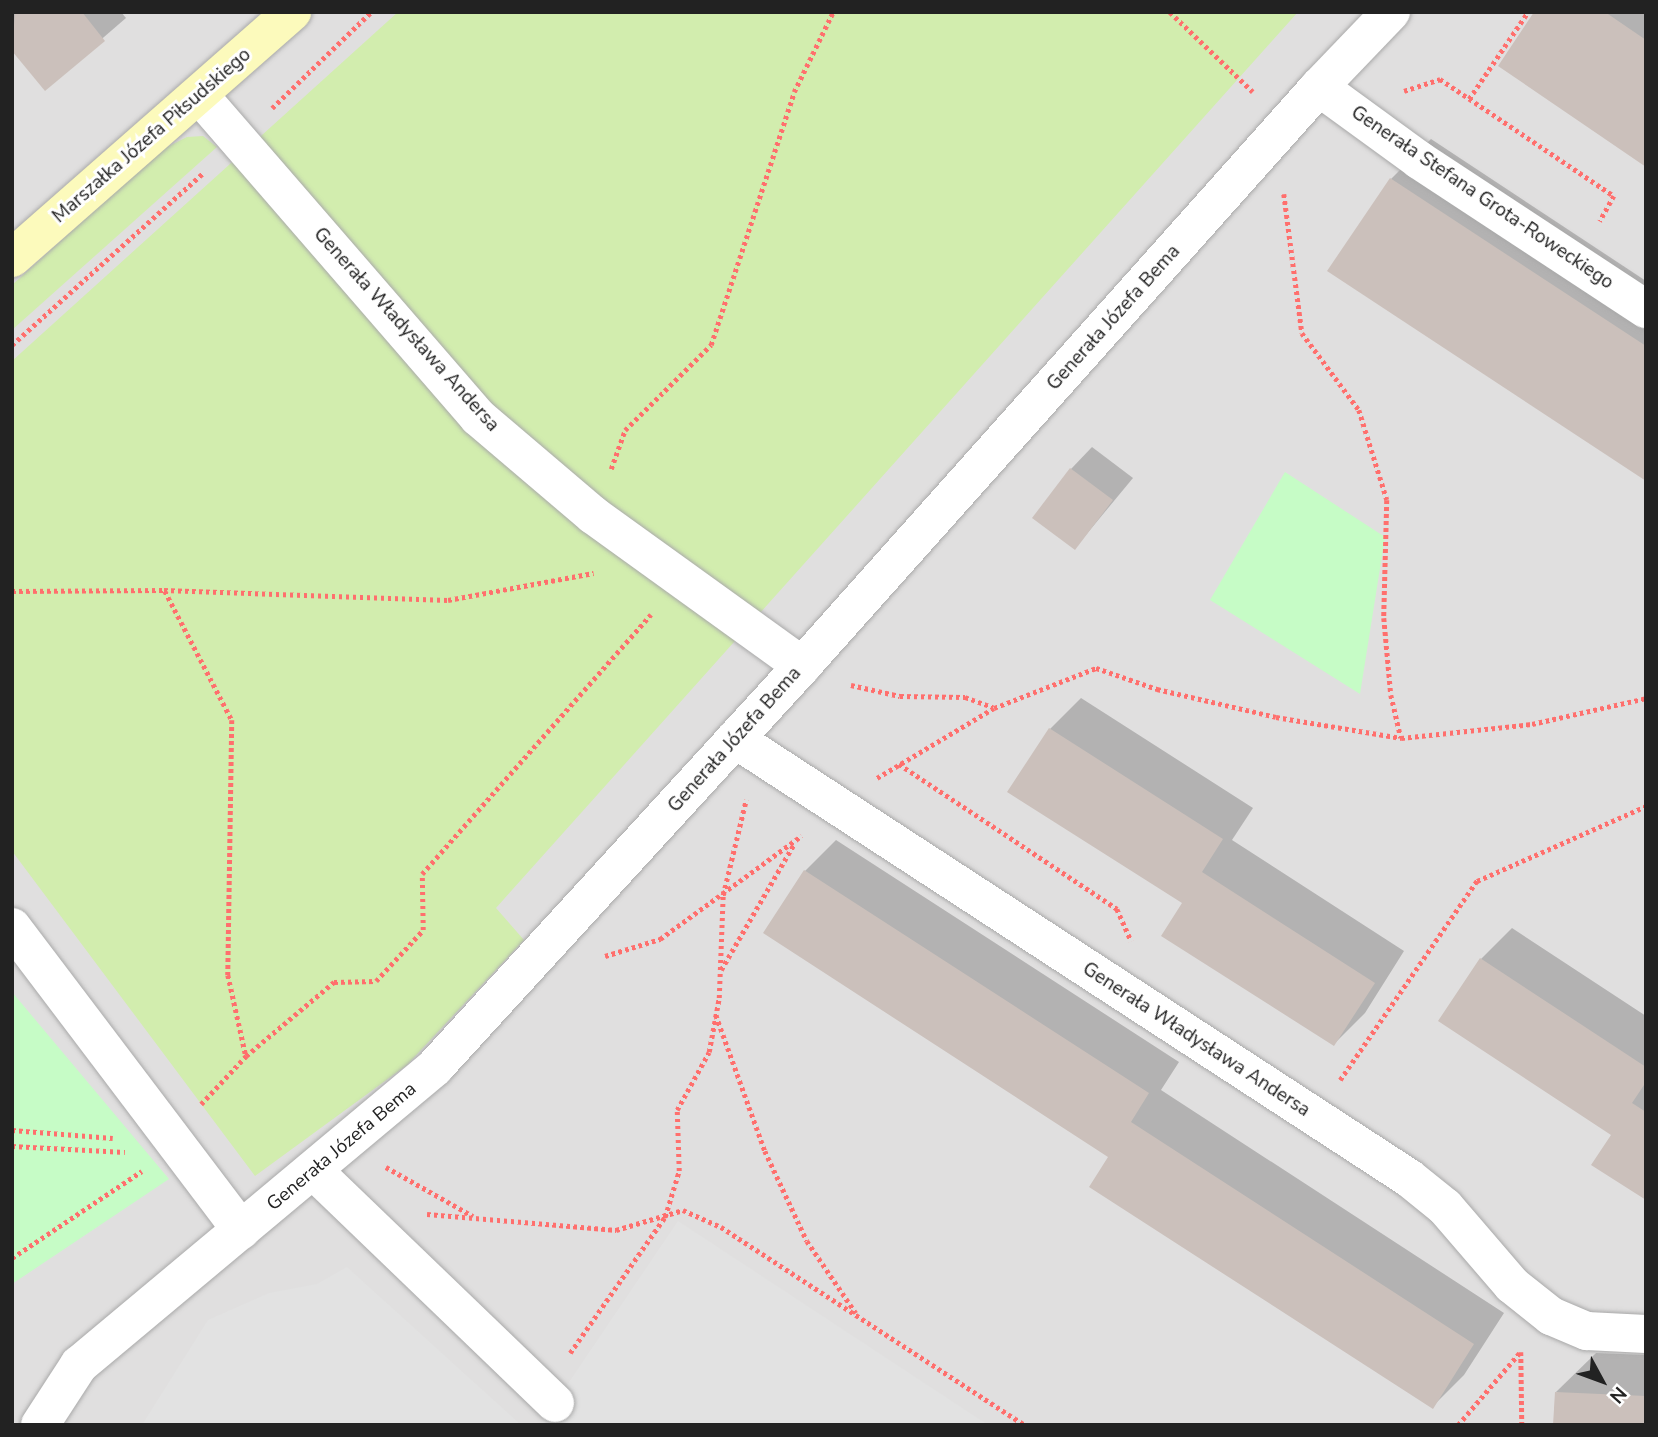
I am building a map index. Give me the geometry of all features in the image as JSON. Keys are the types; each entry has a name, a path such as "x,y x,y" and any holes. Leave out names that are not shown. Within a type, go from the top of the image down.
{"street":[{"name":"Marszałka Józefa Piłsudskiego","path":"12,258 200,96 292,12"},
{"name":"Generała Józefa Bema","path":"40,1425 79,1366 241,1230 315,1172 435,1068 802,666 1319,87 1391,12"},
{"name":"Generała Stefana Grota-Roweckiego","path":"1319,87 1646,309"},
{"name":"Generała Władysława Andersa","path":"200,96 478,417 593,515 802,666"},
{"name":"Generała Władysława Andersa","path":"735,739 1314,1117 1445,1207 1511,1285 1551,1316 1587,1331 1646,1334"},
{"path":"12,926 241,1230"},
{"path":"315,1172 555,1403"}],"path":[{"path":"12,345 239,140 371,12"},
{"path":"593,515 625,430 711,345 794,92 833,12"},
{"path":"1170,12 1286,124"},
{"path":"1469,99 1528,12"},
{"path":"1350,110 1440,79 1614,196 1598,220 1608,226"},
{"path":"1284,189 1302,333 1359,410 1387,500 1384,618 1391,695 1401,738"},
{"path":"12,591 164,590 448,600 670,570"},
{"path":"164,590 232,720 228,975 246,1056 334,982 376,981 423,930 422,874 670,570"},
{"path":"605,956 660,939 723,895 838,806 899,764 994,708 1096,668 1157,689 1262,714 1401,738 1532,724 1646,698"},
{"path":"851,685 900,696 965,696 994,708"},
{"path":"899,764 1117,909 1136,951"},
{"path":"566,1359 665,1217 679,1171 677,1110 709,1052 720,972 723,895 747,799"},
{"path":"1314,1117 1477,881 1646,806"},
{"path":"720,972 796,840"},
{"path":"716,1014 765,1151 807,1241 858,1316"},
{"path":"1329,1074 1342,1077"},
{"path":"12,1130 173,1140"},
{"path":"12,1146 141,1152 173,1140"},
{"path":"385,1166 475,1217"},
{"path":"363,1217 411,1212 616,1230 683,1210 721,1227 1025,1425"},
{"path":"1458,1425 1551,1316"},
{"path":"1521,1351 1522,1425"}],"shaded area":[{"path":"12,12 1646,12 1646,1425 12,1425"},
{"path":"678,1221 988,1425 540,1425"},
{"path":"347,1267 521,1425 142,1425 208,1320 269,1293 317,1284"}],"green space":[{"path":"398,12 1298,12 496,908 524,940 407,1065 255,1176 12,851 12,361"},
{"path":"203,136 217,147 12,330 12,285 161,150 187,137"},
{"path":"1285,472 1385,537 1360,694 1210,600"},
{"path":"12,992 169,1179 12,1284"}],"building":[{"path":"15,12 82,12 105,41 45,91 12,51"},
{"path":"1534,12 1605,12 1646,40 1646,167 1498,66"},
{"path":"1390,178 1646,346 1646,481 1327,271"},
{"path":"1070,468 1113,500 1075,550 1032,518"},
{"path":"1049,728 1223,839 1202,872 1375,983 1334,1046 1161,936 1182,903 1007,792"},
{"path":"804,870 1149,1093 1131,1122 1474,1344 1433,1409 1089,1187 1108,1157 763,933"},
{"path":"1480,958 1646,1067 1646,1082 1632,1103 1646,1112 1646,1200 1591,1165 1611,1135 1438,1021"},
{"path":"1555,1392 1646,1396 1646,1425 1553,1425"}]}
